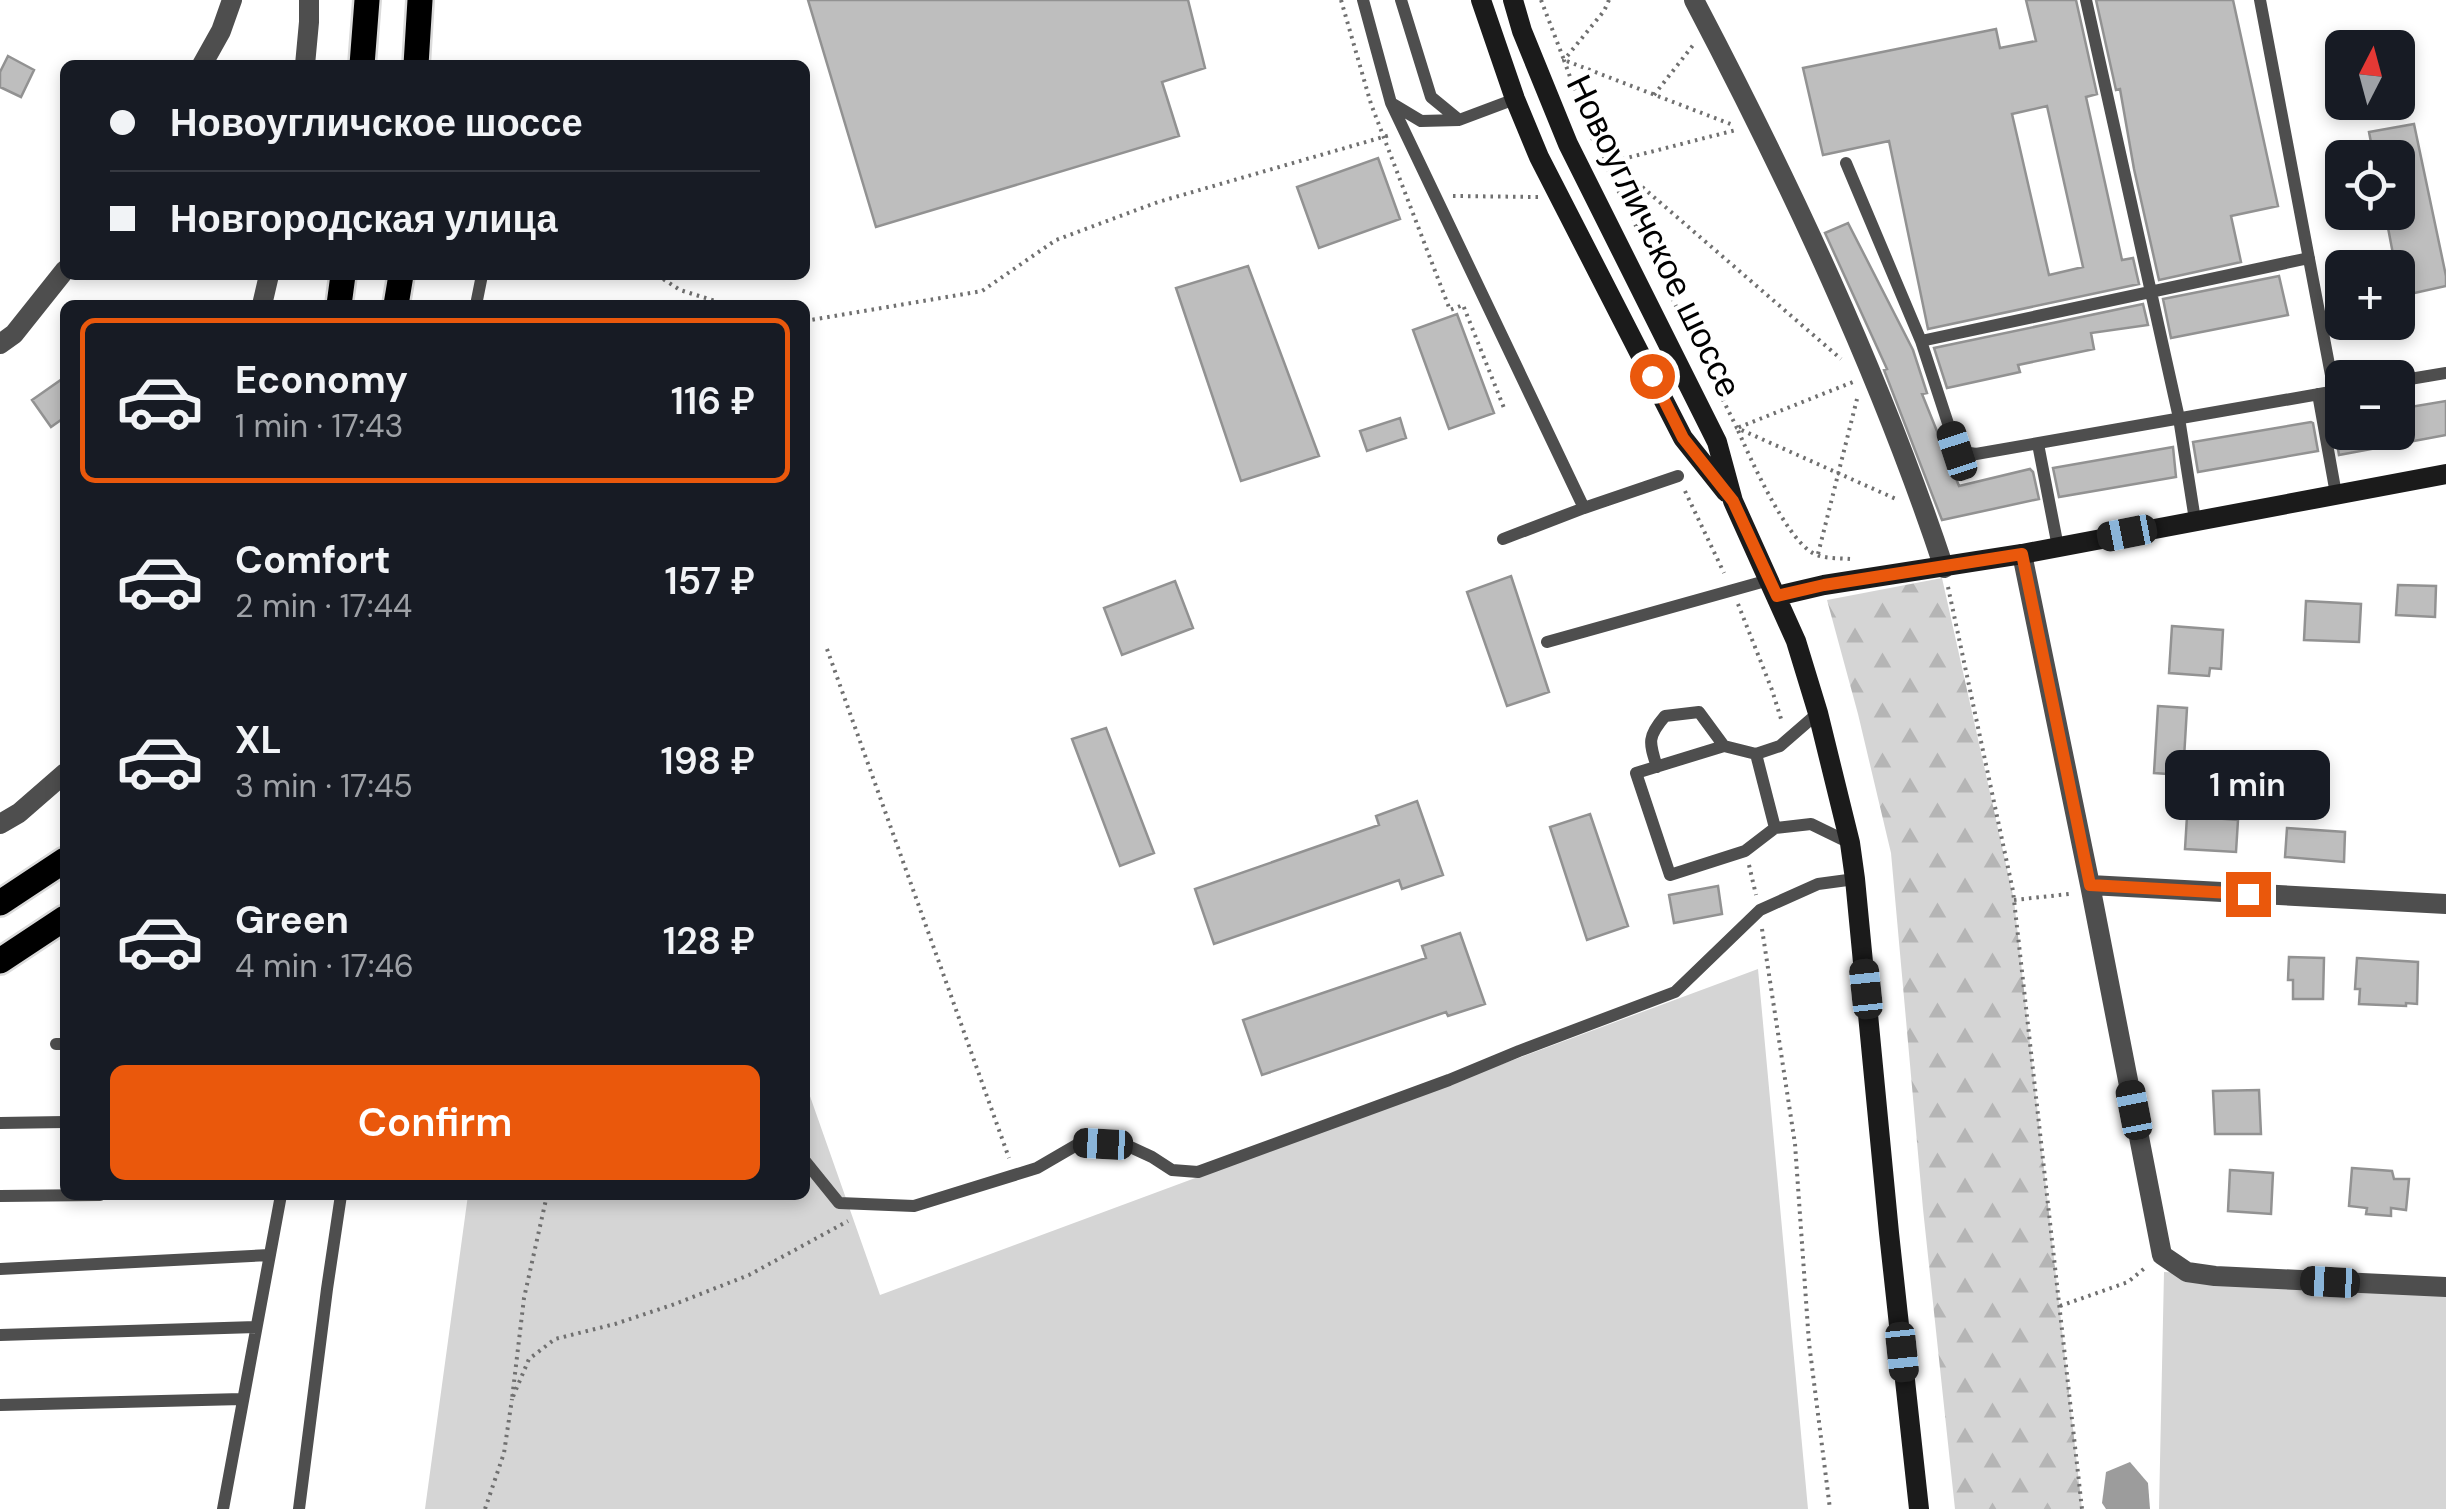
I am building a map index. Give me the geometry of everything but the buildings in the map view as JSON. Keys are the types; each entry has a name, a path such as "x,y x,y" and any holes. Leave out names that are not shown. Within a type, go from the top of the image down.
{"main road":[{"path":"362,60 367,0"},
{"path":"416,60 420,0"},
{"name":"Новоугличское шоссе","path":"1481,0 1514,99 1540,158 1683,438 1733,501"},
{"name":"Новоугличское шоссе","path":"1513,0 1568,144 1717,442 1733,501 1796,641 1818,713 1855,878 1918,1509"},
{"path":"1773,588 1944,568 2446,474"},
{"path":"0,904 60,863"},
{"path":"0,961 60,921"}],"street":[{"path":"205,60 222,31 232,0"},
{"path":"306,60 309,0"},
{"path":"1694,0 1852,329 1888,414 1944,568"},
{"path":"0,344 14,334 60,276"},
{"path":"2022,554 2162,1255 2187,1272 2216,1276 2446,1287"},
{"path":"0,824 60,777"},
{"path":"2091,888 2446,904"}],"lane":[{"path":"1363,0 1391,103 1584,508"},
{"path":"1401,0 1431,97 1459,120"},
{"path":"2086,0 2178,418 2196,520"},
{"path":"2260,0 2331,360"},
{"path":"1391,103 1421,121 1459,120 1514,99"},
{"path":"1846,162 1920,341 1957,451 1976,454 2325,393"},
{"path":"1920,341 2309,258"},
{"path":"2415,378 2446,373"},
{"path":"2318,394 2336,494"},
{"path":"2038,444 2058,547"},
{"path":"1504,539 1678,476"},
{"path":"1547,642 1733,590 1773,588"},
{"path":"1657,767 1650,743 1653,731 1665,716 1700,712 1724,746"},
{"path":"1818,713 1780,746 1756,754 1724,746 1636,772 1670,875 1745,851 1775,828 1812,824 1850,843"},
{"path":"1756,754 1775,828"},
{"path":"810,1167 839,1203 914,1206 1037,1168 1080,1143 1126,1145 1172,1170 1198,1172 1675,992 1760,910 1818,884 1855,878"},
{"path":"0,1123 60,1122"},
{"path":"0,1196 60,1195"},
{"path":"223,1509 280,1200"},
{"path":"299,1509 340,1200"},
{"path":"0,1269 270,1255"},
{"path":"0,1335 256,1327"},
{"path":"0,1405 242,1399"}],"path":[{"path":"1341,0 1371,104 1450,310 1463,305 1504,408"},
{"path":"1541,0 1590,136 1764,486 1798,539 1812,552 1856,559"},
{"path":"1564,60 1609,0"},
{"path":"1654,95 1708,26"},
{"path":"1564,60 1741,128 1615,160"},
{"path":"810,319 982,292 1056,240 1158,202 1404,130"},
{"path":"1590,136 1633,179 1849,366"},
{"path":"1448,196 1538,197"},
{"path":"665,280 680,290 713,300"},
{"path":"688,292 689,300"},
{"path":"1737,428 1863,378"},
{"path":"1818,554 1858,397"},
{"path":"1737,428 1899,500"},
{"path":"1678,476 1733,590 1787,740"},
{"path":"1944,568 2014,900 2082,1509"},
{"path":"827,649 1016,1175"},
{"path":"1745,851 1760,910 1795,1144 1809,1343 1830,1509"},
{"path":"2014,900 2091,888"},
{"path":"485,1509 504,1453 524,1298 545,1200"},
{"path":"512,1399 529,1358 555,1338 630,1319 749,1275 877,1204"},
{"path":"2060,1306 2128,1282 2162,1255"}],"green space":[{"path":"1942,578 2014,900 2082,1509 1955,1509 1891,853 1827,600"},
{"path":"1758,969 1808,1509 425,1509 467,1200 810,1200 810,1096 880,1295"},
{"path":"2164,1272 2446,1287 2446,1509 2159,1509"}],"shaded area":[{"path":"2130,1462 2148,1483 2150,1509 2106,1509 2102,1503 2106,1472"}],"route":[{"path":"1652,376 1683,438 1733,501 1777,596 2022,554 2090,885 2248,894"}]}
